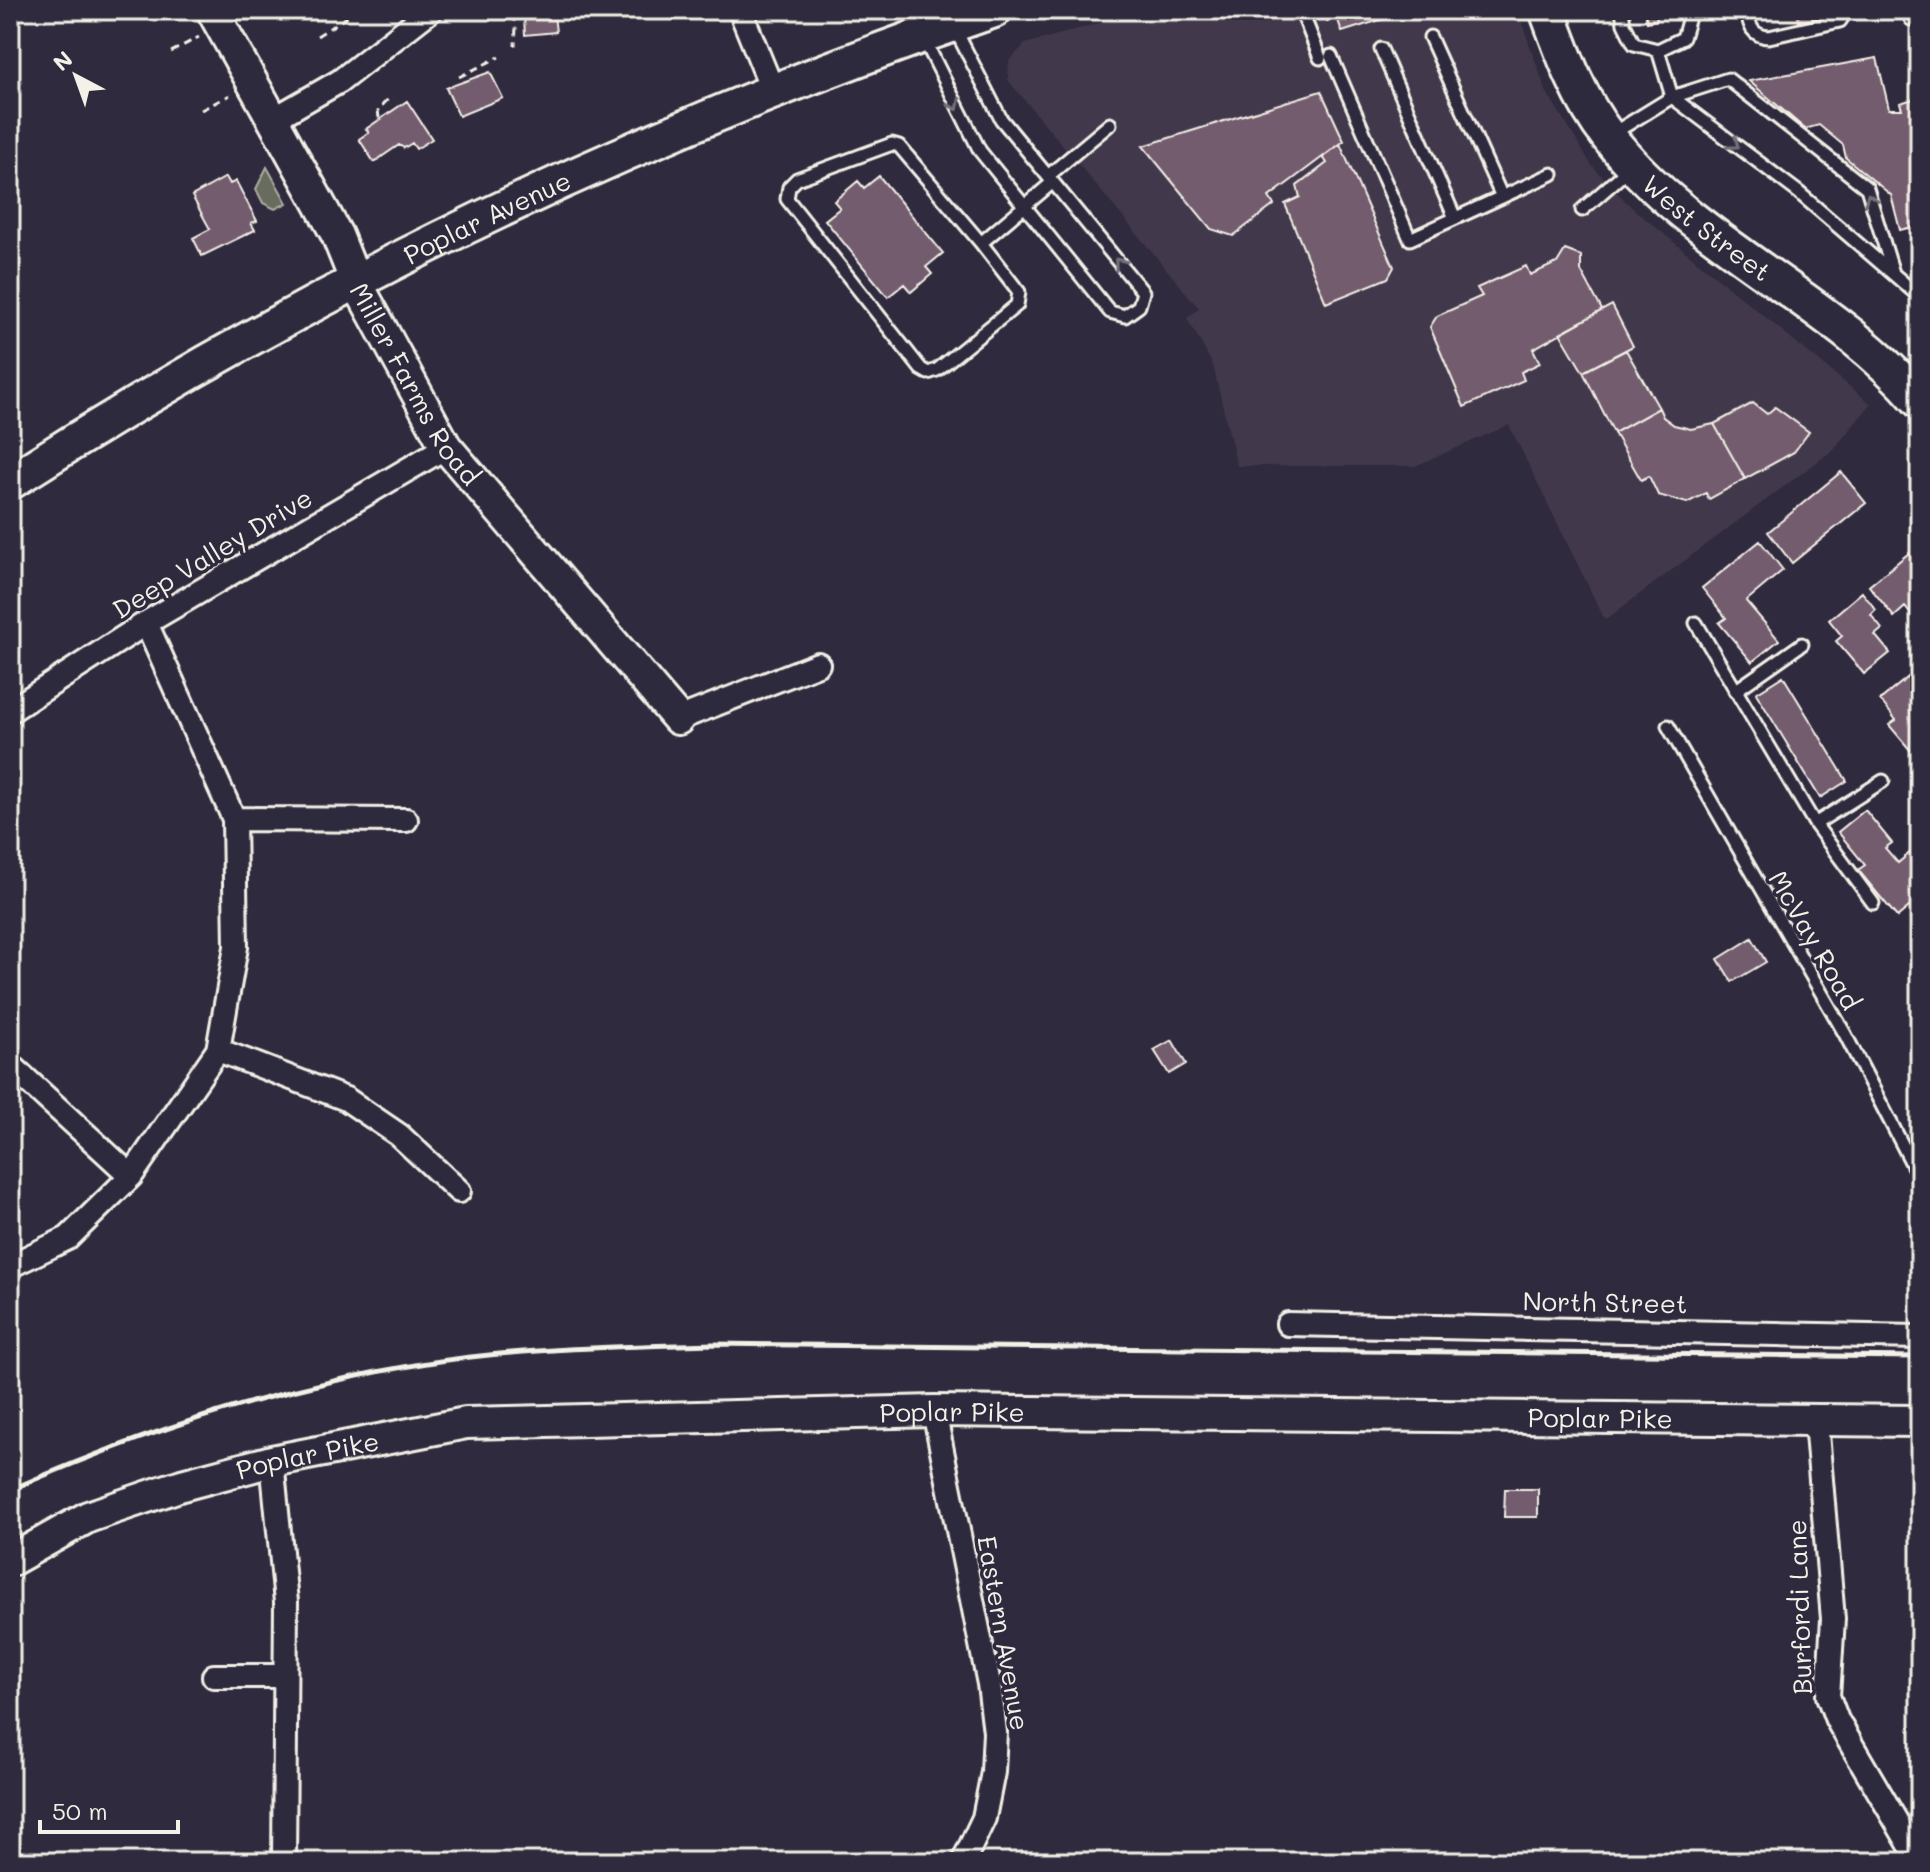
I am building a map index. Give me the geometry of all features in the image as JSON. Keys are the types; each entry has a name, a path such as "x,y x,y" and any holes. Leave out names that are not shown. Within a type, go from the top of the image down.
{"main road":[{"name":"Poplar Avenue","path":"10,482 355,280 559,181 773,91 994,10"},
{"name":"West Street","path":"1547,10 1567,66 1608,136 1633,165 1655,186 1826,316 1912,387"},
{"name":"Miller Farms Road","path":"208,22 272,120 337,235 355,280 446,447 678,719"},
{"name":"Poplar Pike","path":"10,1561 88,1517 182,1485 272,1461 466,1423 934,1411 1920,1421"}],"street":[{"path":"272,120 340,81 431,10"},
{"path":"740,10 773,91"},
{"name":"Deep Valley Drive","path":"10,711 146,623 446,447"},
{"path":"10,1266 68,1238 131,1176 218,1050 236,947 234,819 146,623"},
{"path":"678,719 818,664"},
{"path":"234,819 406,820"},
{"path":"218,1050 346,1099 399,1135 459,1191"},
{"path":"15,1069 131,1176"},
{"name":"North Street","path":"1288,1324 1920,1337"},
{"name":"Eastern Avenue","path":"934,1411 989,1684 995,1732 993,1772 984,1818 963,1862"},
{"name":"Burfordi Lane","path":"1816,1422 1833,1619 1828,1696 1837,1720 1920,1862"},
{"path":"272,1461 286,1602 284,1862"},
{"path":"214,1676 285,1676"}],"lane":[{"path":"1301,10 1410,239 1552,174"},
{"path":"1622,10 1624,24 1634,44 1658,50 1683,38 1691,10"},
{"path":"1747,10 1752,31 1769,37 1840,21 1847,10"},
{"path":"937,30 1001,119 1143,292 1139,306 1125,316 1110,312 980,151 937,30"},
{"path":"1430,37 1502,197"},
{"path":"1381,49 1455,218"},
{"path":"1658,50 1672,97 1798,192 1920,297"},
{"path":"1608,136 1672,97 1728,79 1867,188 1893,273"},
{"path":"981,243 1110,124"},
{"path":"892,144 899,146 981,243 1019,292 1020,299 1017,305 937,370 928,373 921,369 787,199 789,187 797,179 892,144"},
{"path":"1582,210 1633,165"},
{"path":"1696,623 1815,824 1873,903"},
{"path":"1735,691 1802,644"},
{"name":"McVay Road","path":"1668,726 1845,1034 1920,1179"},
{"path":"1815,824 1883,781"}],"path":[{"path":"317,36 358,10"},
{"path":"512,14 516,27 515,46"},
{"path":"171,52 208,22"},
{"path":"459,77 499,57"},
{"path":"201,110 230,95"},
{"path":"379,118 378,110 390,97"}],"shaded area":[{"path":"1147,10 1517,10 1546,91 1592,166 1631,207 1871,404 1833,450 1605,620 1509,425 1415,466 1237,466 1213,365 1187,318 1199,308 1008,80 1009,61 1025,44"},
{"path":"267,167 287,203 275,209 263,203 256,189"}],"building":[{"path":"517,10 548,10 549,15 554,15 556,32 525,35 524,18"},
{"path":"1324,10 1412,10 1342,32 1337,17 1327,21"},
{"path":"1645,10 1667,10 1655,12 1657,20 1647,22"},
{"path":"1797,10 1824,10 1825,17 1799,22"},
{"path":"1877,58 1889,109 1902,109 1900,103 1920,97 1920,225 1900,230 1891,195 1846,158 1843,145 1819,125 1805,129 1749,81"},
{"path":"490,72 503,98 459,116 446,88"},
{"path":"1321,91 1344,141 1269,197 1274,205 1233,236 1211,229 1143,146"},
{"path":"407,101 432,139 416,149 412,143 404,148 399,145 374,162 359,139 369,132 366,129"},
{"path":"1340,144 1394,267 1388,278 1326,303 1285,204 1300,197 1297,186 1327,163 1323,157"},
{"path":"879,176 943,253 926,267 932,274 911,292 904,284 888,297 825,220 840,208 834,201 858,181 864,188"},
{"path":"226,177 230,184 236,181 257,221 251,223 255,230 202,256 193,238 210,229 192,196"},
{"path":"1565,250 1581,256 1581,271 1602,310 1533,349 1540,363 1521,372 1524,380 1464,407 1430,327 1437,316 1482,296 1477,288 1526,266 1530,275 1557,263"},
{"path":"1612,305 1633,346 1583,372 1560,333"},
{"path":"1626,350 1659,408 1614,433 1583,372"},
{"path":"1753,403 1767,414 1775,407 1809,432 1794,452 1745,479 1714,424"},
{"path":"1659,408 1663,417 1674,425 1691,429 1714,424 1745,479 1709,499 1706,493 1687,503 1658,495 1649,476 1641,480 1614,433"},
{"path":"1841,472 1866,503 1792,563 1768,532"},
{"path":"1760,541 1783,570 1746,601 1779,640 1752,662 1719,623 1726,618 1702,588"},
{"path":"1909,553 1920,566 1920,617 1916,621 1905,607 1894,617 1869,586"},
{"path":"1862,592 1876,610 1871,615 1882,629 1875,635 1890,653 1864,674 1836,641 1842,636 1829,620"},
{"path":"1912,674 1920,684 1920,748 1918,745 1911,751 1889,725 1896,720 1880,700"},
{"path":"1783,676 1847,781 1820,798 1756,693"},
{"path":"1865,810 1892,843 1885,848 1898,863 1920,844 1920,898 1897,917 1858,870 1865,865 1838,832"},
{"path":"1752,938 1766,962 1732,982 1718,959"},
{"path":"1172,1040 1186,1064 1169,1074 1154,1050"},
{"path":"1505,1489 1538,1489 1538,1517 1504,1517"}],"railway":[{"path":"10,1490 161,1431 315,1385 421,1364 530,1351 712,1344 1920,1357"}]}
